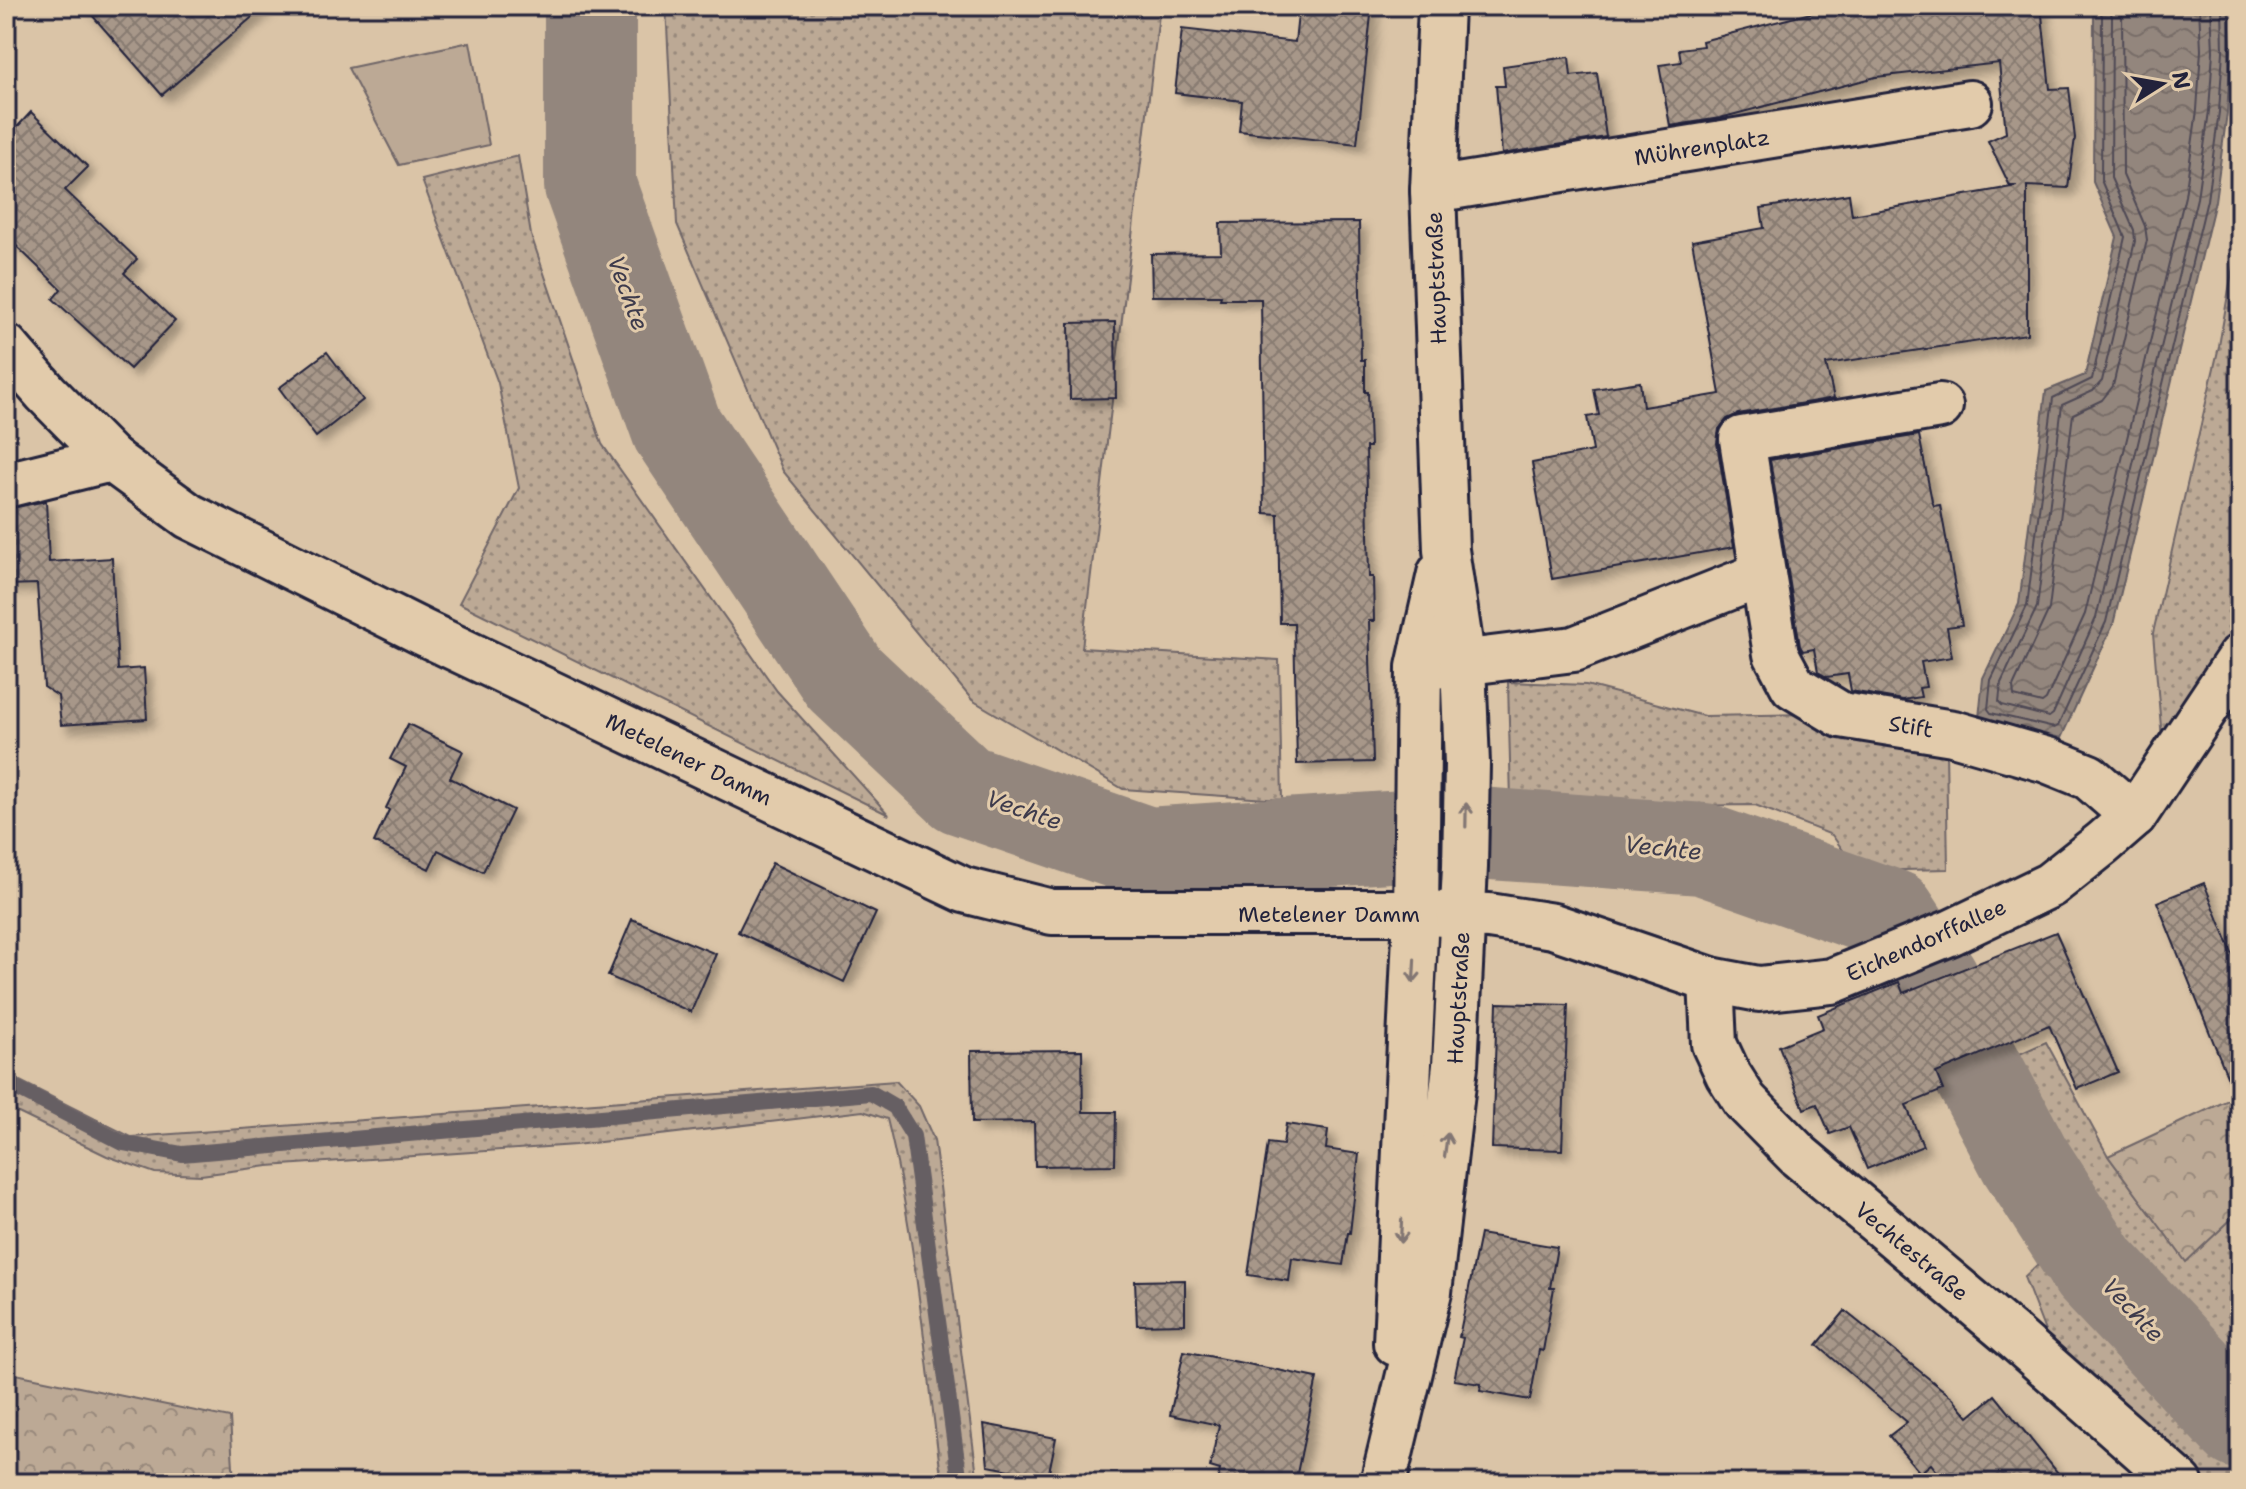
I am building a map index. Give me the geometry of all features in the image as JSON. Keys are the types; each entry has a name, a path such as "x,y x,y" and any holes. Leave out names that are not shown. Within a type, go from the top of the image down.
{"street":[{"name":"Hauptstraße","path":"1387,1462 1429,1292 1455,1066 1465,867 1467,764 1463,663 1446,550 1433,190 1441,6"},
{"name":"Mührenplatz","path":"1433,190 1970,103"},
{"name":"Metelener Damm","path":"6,347 111,459 189,516 422,632 964,890 1052,912 1463,914"},
{"name":"Stift","path":"1940,406 1742,439 1776,654 1793,686 1841,715 1953,733 2047,760 2089,777 2134,816"},
{"path":"6,485 111,459"},
{"name":"Hauptstraße","path":"1387,1462 1416,913 1419,667 1446,550"},
{"path":"1419,667 1574,649 1763,574"},
{"name":"Eichendorffallee","path":"1463,914 1553,926 1711,980 1759,989 1832,981 1952,932 2050,885 2134,816 2240,657"},
{"name":"Vechtestraße","path":"1711,980 1714,1044 1745,1101 1799,1156 2013,1336 2180,1483"}],"green space":[{"path":"666,6 1160,6 1082,648 1279,660 1282,800 1123,789 972,700 783,471 677,224"},
{"path":"470,42 489,145 399,165 348,68"},
{"path":"518,156 531,235 602,444 777,691 889,815 459,603 519,488 498,383 422,180"},
{"path":"2240,226 2240,624 2162,739 2153,633 2219,346"},
{"path":"1508,682 1586,685 1704,716 1809,714 1946,750 1948,869 1858,871 1832,835 1755,805 1511,801"},
{"path":"2046,1042 2108,1156 2186,1261 2240,1211 2240,1383 2092,1215 2015,1056"},
{"path":"6,1074 131,1137 896,1081 919,1106 934,1140 978,1483 942,1483 913,1254 887,1119 863,1111 575,1145 268,1166 201,1175 155,1173 107,1156 6,1107"},
{"path":"2240,1086 2240,1211 2186,1262 2108,1156 2235,1097"},
{"path":"2049,1254 2240,1458 2240,1483 2207,1483 2144,1420 2048,1339 2024,1277"},
{"path":"6,1372 230,1418 234,1483 6,1483"}],"water":[{"path":"2088,6 2229,6 2231,51 2227,113 2215,201 2113,625 2061,738 1979,718 1983,678 2019,604 2046,391 2085,375 2117,237 2093,182 2094,16"}],"building":[{"path":"84,6 265,6 162,95"},
{"path":"1299,6 1372,6 1357,144 1239,131 1242,101 1175,93 1182,29 1295,42"},
{"path":"1838,6 2041,6 2050,89 2069,88 2075,138 2068,188 2027,186 2027,334 1826,364 1834,398 1738,414 1727,419 1719,429 1717,443 1734,547 1552,579 1532,463 1593,451 1587,417 1599,415 1594,389 1640,382 1643,407 1720,394 1692,241 1764,228 1761,208 1849,194 1852,215 2017,186 2010,186 1988,141 2006,133 1999,63 1876,77 1720,118 1670,126 1659,65 1681,62 1679,49 1703,46 1702,41"},
{"path":"1569,57 1571,76 1597,73 1606,137 1502,154 1496,86 1505,86 1503,66"},
{"path":"31,112 88,167 65,190 137,259 124,273 175,321 130,369 53,299 61,289 6,236 6,139"},
{"path":"1359,222 1361,360 1365,360 1370,447 1366,447 1369,577 1373,577 1374,621 1369,621 1373,762 1297,764 1294,623 1280,623 1278,514 1264,513 1261,299 1152,296 1151,254 1221,253 1220,223"},
{"path":"1115,322 1116,398 1070,399 1069,323"},
{"path":"327,352 363,400 316,437 279,388"},
{"path":"1919,435 1932,501 1934,506 1940,505 1962,625 1947,627 1952,657 1921,662 1926,687 1919,688 1921,697 1903,700 1851,691 1848,674 1827,677 1818,672 1814,649 1803,651 1800,646 1770,460"},
{"path":"46,501 49,562 112,558 118,670 144,668 147,719 61,725 58,696 44,687 37,584 6,585 6,509"},
{"path":"408,724 463,751 450,778 513,810 483,872 438,850 429,869 374,842 406,767 390,759"},
{"path":"772,863 876,913 844,982 738,932"},
{"path":"2204,883 2240,973 2238,1103 2157,902"},
{"path":"632,919 716,954 691,1012 608,976"},
{"path":"2056,932 2118,1072 2077,1089 2049,1025 1936,1073 1943,1090 1906,1105 1923,1146 1867,1169 1849,1127 1830,1134 1817,1104 1804,1109 1779,1046 1823,1028 1818,1015 1899,982 1903,993"},
{"path":"1497,1003 1568,1005 1562,1150 1492,1148"},
{"path":"1082,1050 1083,1112 1116,1112 1115,1165 1035,1166 1034,1122 972,1123 971,1051"},
{"path":"1286,1124 1328,1130 1326,1149 1359,1154 1343,1265 1292,1258 1289,1281 1248,1275 1268,1143 1283,1145"},
{"path":"1480,1234 1557,1247 1550,1288 1554,1288 1543,1351 1539,1350 1530,1400 1480,1391 1481,1384 1454,1380 1463,1338 1459,1337"},
{"path":"1185,1280 1185,1324 1137,1325 1135,1281"},
{"path":"1845,1311 1953,1398 1969,1417 1995,1395 2066,1483 1946,1483 1931,1464 1920,1473 1889,1436 1907,1422 1817,1345"},
{"path":"1184,1351 1317,1378 1295,1483 1217,1483 1220,1470 1210,1467 1219,1425 1170,1415"},
{"path":"984,1424 1056,1438 1048,1477 988,1466"}],"waterway":[{"name":"Vechte","path":"590,6 590,186 677,429 844,678 962,789 1148,853 1464,832 1703,849 1891,915 1934,981"},
{"name":"Vechte","path":"1949,1016 2025,1160 2095,1269 2240,1423"},
{"path":"6,1083 123,1143 182,1154 871,1093 895,1107 913,1136 960,1483"}]}
